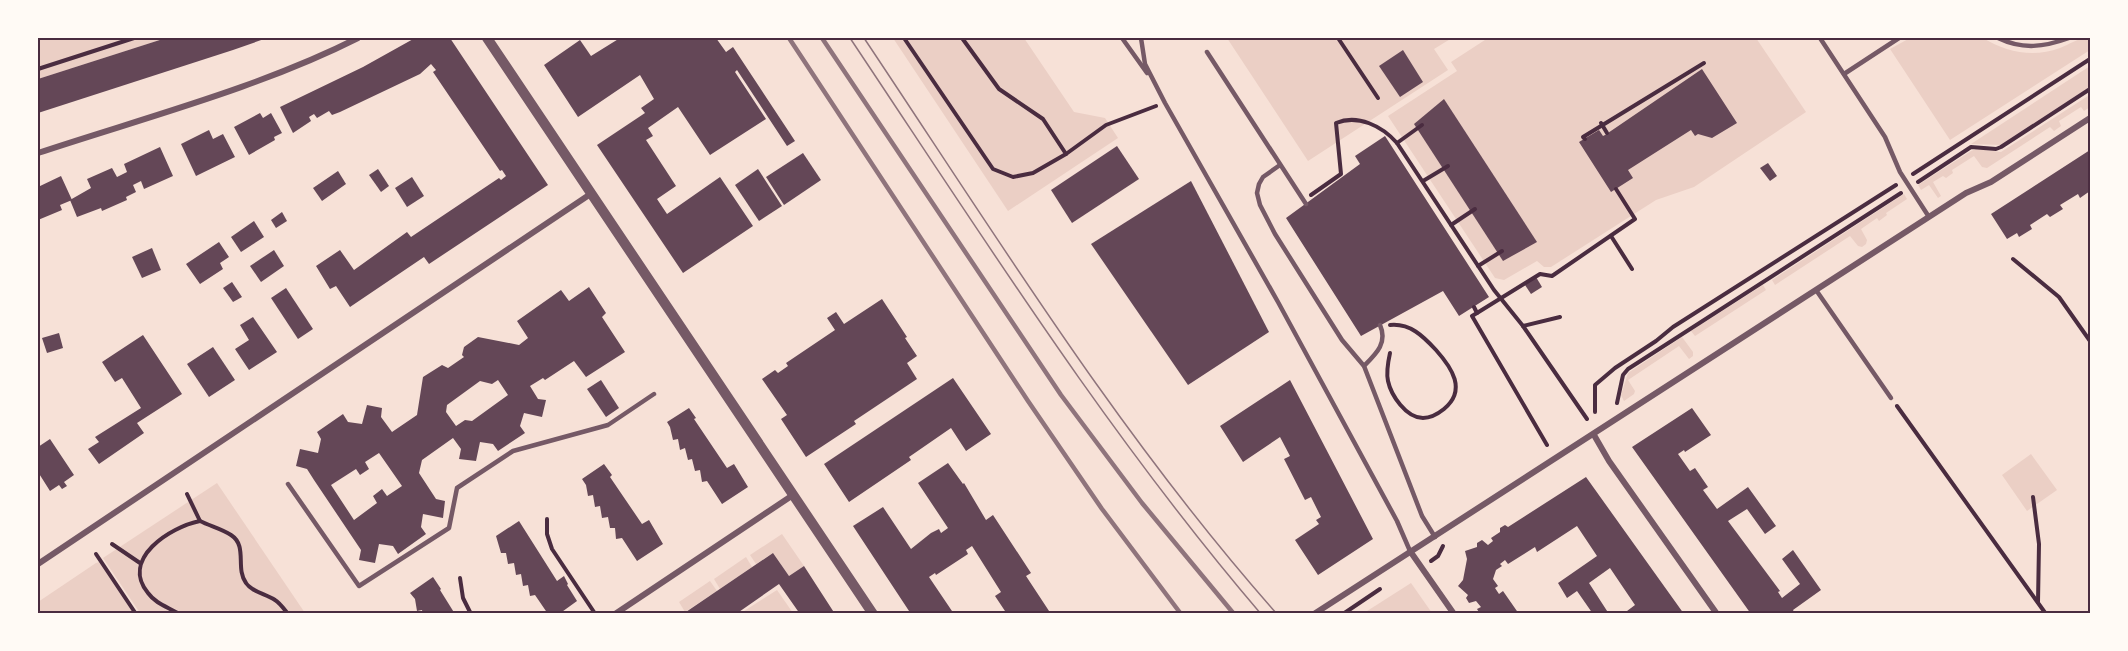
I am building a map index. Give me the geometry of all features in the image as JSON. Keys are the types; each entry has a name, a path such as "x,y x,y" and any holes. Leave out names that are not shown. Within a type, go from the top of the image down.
{"street":[{"path":"38,153 261,80 358,38"},
{"path":"488,38 873,614"},
{"path":"1317,612 1966,193 1991,182 2091,118"},
{"path":"38,564 591,193"},
{"path":"1594,435 1609,461 1717,614"},
{"path":"615,614 793,495"},
{"path":"1410,551 1454,614"}],"lane":[{"path":"1122,38 1158,87"},
{"path":"1141,38 1145,64 1165,103 1294,330 1397,521 1410,551"},
{"path":"1820,38 1885,137 1905,180 1929,217"},
{"path":"1844,74 1899,38"},
{"path":"1998,38 2028,47 2049,45 2069,38"},
{"path":"1207,52 1305,203"},
{"path":"1280,165 1263,177 1259,184 1257,193 1260,205 1275,234 1342,340 1364,366 1422,516 1435,537"},
{"path":"1816,290 1891,398"},
{"path":"1364,366 1380,347 1383,333 1380,325"},
{"path":"288,484 359,586 449,528 457,488 513,451 609,425 654,394"}],"path":[{"path":"38,69 134,38"},
{"path":"904,38 993,169 1013,177 1033,173 1066,154 1106,125 1165,103"},
{"path":"962,38 999,89 1043,120 1066,154"},
{"path":"1338,38 1378,98"},
{"path":"1595,412 1595,385 1615,368 1673,327 2091,59"},
{"path":"1585,139 1583,136 1601,124 1704,63"},
{"path":"1614,422 1623,375 1628,369 1971,147 1996,149 2001,147 2091,89"},
{"path":"1305,203 1341,174 1336,123 1362,120 1390,134 1494,290 1503,299 1587,419"},
{"path":"1601,124 1607,133"},
{"path":"1397,143 1422,125"},
{"path":"1423,182 1448,166"},
{"path":"1547,445 1472,316 1503,299 1540,274 1552,276 1635,219 1616,189"},
{"path":"1451,225 1475,209"},
{"path":"1611,236 1632,270"},
{"path":"1478,266 1502,251"},
{"path":"2013,260 2059,297 2091,341"},
{"path":"1474,307 1477,313"},
{"path":"1522,326 1560,317"},
{"path":"1395,331 1396,324"},
{"path":"1380,325 1405,325 1440,355 1456,383 1456,393 1452,401 1442,411 1430,417 1421,418 1403,408 1391,390 1387,378 1391,350"},
{"path":"1891,398 2046,614"},
{"path":"187,494 200,521"},
{"path":"2033,497 2039,544 2038,603"},
{"path":"547,519 547,534 552,549 594,612"},
{"path":"179,614 172,612 147,593 139,573 140,563 160,540 182,526 200,521 231,535 236,540 240,547 240,571 245,582 275,600 288,614"},
{"path":"112,544 140,563"},
{"path":"1431,561 1438,556 1444,544"},
{"path":"96,554 136,614"},
{"path":"460,578 463,598 471,614"}],"shaded area":[{"path":"38,38 166,38 38,79"},
{"path":"893,38 1024,38 1074,112 1105,118 1118,138 1008,211"},
{"path":"1227,38 1452,38 1434,49 1448,70 1308,161"},
{"path":"1488,38 1756,38 1806,112 1694,187 1656,200 1551,267 1544,267 1537,261 1504,280 1495,278 1388,116 1457,71 1451,62"},
{"path":"1910,38 1983,38 2010,50 2040,53 2090,38 2090,50 1950,140 1890,49"},
{"path":"2090,66 2090,87 2001,145 1971,144"},
{"path":"2088,96 2090,107 2084,111 2081,107 2059,121 2061,126 2054,131 2050,127 1987,168 1982,167 1974,156 1952,170 1953,173 1946,178 1943,176 1933,182 1941,196 1938,198 1929,185 1921,190 1918,185 1976,149 2001,152"},
{"path":"1904,194 1907,199 1886,213 1887,215 1879,221 1877,218 1861,229 1867,240 1862,247 1858,246 1850,236 1775,285 1772,280"},
{"path":"1763,285 1766,290 1695,336 1691,331"},
{"path":"1682,337 1693,352 1693,356 1689,359 1679,346 1628,380 1635,391 1624,401 1621,395 1628,373"},
{"path":"2031,454 2057,490 2027,511 2002,475"},
{"path":"217,483 305,613 140,613 103,558"},
{"path":"782,534 804,566 789,576 773,553 756,564 750,555"},
{"path":"746,557 752,567 720,589 714,579"},
{"path":"99,562 133,613 38,613 38,602"},
{"path":"710,581 717,591 685,612 679,602"},
{"path":"1411,583 1432,613 1364,613"},
{"path":"777,590 793,613 741,613"}],"building":[{"path":"166,38 267,38 38,113 38,79"},
{"path":"415,38 450,38 548,185 429,264 424,257 350,307 336,286 330,289 316,266 340,250 354,270 407,232 411,237 499,178 501,180 506,176 502,170 500,171 433,72 436,70 431,64 420,74 340,112 332,115 329,111 317,118 314,114 309,117 311,121 293,133 280,107 363,67"},
{"path":"620,38 716,38 726,52 733,47 795,141 787,146 737,70 735,72 766,119 710,155 678,107 648,128 653,136 646,140 676,186 657,199 667,214 720,177 753,226 683,273 597,145 645,113 641,108 654,99 640,75 578,117 544,65 580,40 591,56"},
{"path":"1403,50 1423,82 1400,97 1379,66"},
{"path":"1702,69 1737,123 1712,138 1698,134 1695,136 1691,130 1628,170 1633,178 1611,192 1579,142 1599,130 1603,136 1605,135"},
{"path":"1444,99 1537,242 1503,261 1414,124"},
{"path":"260,113 263,118 271,113 282,133 274,137 275,140 249,155 234,127"},
{"path":"209,130 213,139 223,134 235,157 196,176 181,144"},
{"path":"1385,136 1489,297 1459,316 1443,291 1361,336 1286,218 1360,164 1355,156"},
{"path":"1117,146 1139,179 1072,223 1051,190"},
{"path":"160,147 173,176 144,189 141,181 133,185 136,192 126,197 127,200 102,211 101,208 77,217 70,200 91,188 87,179 112,168 117,177 127,172 124,164"},
{"path":"2090,150 2090,191 2080,198 2078,194 2060,205 2063,209 2050,217 2047,214 2030,225 2032,229 2019,237 2017,233 2007,239 1991,214"},
{"path":"803,153 821,180 784,205 766,177"},
{"path":"1768,163 1777,176 1770,181 1760,168"},
{"path":"378,169 389,186 381,192 369,175"},
{"path":"758,169 782,206 759,221 735,185"},
{"path":"338,171 346,184 322,201 313,188"},
{"path":"61,176 72,200 60,205 62,210 38,220 38,187"},
{"path":"412,177 424,196 407,207 395,188"},
{"path":"1191,181 1269,332 1188,385 1091,244"},
{"path":"282,212 287,221 276,228 271,220"},
{"path":"254,221 264,237 241,252 231,237"},
{"path":"219,242 229,257 220,263 223,269 200,284 186,264"},
{"path":"152,248 161,270 142,278 132,257"},
{"path":"274,250 284,266 261,282 250,266"},
{"path":"1536,277 1542,287 1531,294 1525,285"},
{"path":"232,282 242,297 233,302 223,288"},
{"path":"589,287 606,313 602,317 625,352 586,377 574,361 545,380 543,378 530,386 538,399 546,400 542,417 524,413 520,426 525,433 498,451 493,444 480,442 476,461 459,459 461,449 453,438 422,460 419,473 436,499 445,501 443,518 423,514 421,527 426,534 398,554 393,546 379,544 375,563 359,560 361,550 307,469 296,466 300,449 318,453 321,439 317,432 343,414 348,422 362,424 367,405 382,408 381,417 392,432 417,415 423,377 442,365 448,368 464,357 462,355 464,347 478,337 519,345 528,338 517,321 561,290 569,301","holes":["498,380 508,395 472,421 465,420 456,426 446,412 447,405 480,381 492,384","379,453 402,486 387,496 382,489 373,496 377,503 354,520 331,485 356,469 360,475 369,469 365,462"]},
{"path":"286,288 313,329 298,339 271,298"},
{"path":"882,299 917,356 907,363 917,379 854,421 856,424 806,457 781,419 787,415 762,379 775,370 778,373 788,366 786,363 835,330 827,318 836,312 844,324"},
{"path":"253,317 277,352 249,370 235,349 249,340 240,325"},
{"path":"59,333 63,348 47,353 42,338"},
{"path":"143,335 182,394 137,423 144,433 99,464 88,449 99,442 95,437 141,408 122,378 115,382 102,362"},
{"path":"213,347 235,380 209,397 187,364"},
{"path":"953,378 991,434 966,451 951,428 909,457 911,460 849,502 824,464"},
{"path":"601,380 619,408 606,417 587,389"},
{"path":"1290,380 1373,539 1318,575 1295,540 1319,524 1316,520 1321,517 1311,497 1305,500 1284,459 1290,456 1280,437 1243,462 1220,426"},
{"path":"689,408 727,468 734,464 748,487 722,504 707,481 702,482 700,470 695,471 692,459 688,460 685,448 680,450 678,439 673,440 667,422"},
{"path":"1692,408 1711,435 1678,454 1690,471 1695,468 1708,487 1703,490 1717,509 1748,487 1776,526 1765,534 1747,509 1728,521 1780,591 1778,592 1782,598 1800,584 1782,559 1793,550 1821,590 1793,610 1795,614 1751,614 1632,447"},
{"path":"50,439 74,475 64,482 67,486 62,489 59,485 50,491 38,472 38,447"},
{"path":"948,463 964,483 986,520 993,515 1031,573 1026,576 1051,614 1007,614 995,596 1001,592 972,546 966,550 968,554 936,575 935,573 929,577 954,614 911,614 853,526 883,507 911,549 931,533 939,529 941,533 948,528 918,483"},
{"path":"604,464 612,475 610,477 642,524 649,520 663,544 637,561 622,538 616,539 615,528 610,528 608,517 602,518 600,506 595,507 593,495 588,496 582,479"},
{"path":"1586,477 1684,614 1623,614 1635,605 1610,568 1589,583 1609,614 1593,614 1577,591 1567,598 1558,583 1597,556 1577,526 1537,552 1535,547 1508,564 1505,560 1496,570 1493,579 1498,586 1495,588 1499,594 1503,591 1519,614 1480,614 1477,609 1481,607 1476,601 1469,603 1466,598 1468,595 1458,586 1463,580 1467,559 1465,551 1477,547 1477,543 1482,540 1488,545 1493,541 1491,538 1500,532 1500,528 1505,525 1508,527"},
{"path":"519,521 557,581 564,576 577,601 559,614 548,614 535,595 530,596 528,585 523,586 521,574 516,575 514,563 508,564 506,553 501,553 496,536"},
{"path":"773,553 789,576 804,566 835,614 800,614 779,584 736,614 683,614"},
{"path":"433,577 455,614 423,614 422,610 417,611 415,599 410,593"}],"tram line":[{"path":"850,38 997,259 1098,404 1204,546 1261,614"},
{"path":"864,38 1011,260 1112,406 1165,477 1277,614"}],"railway":[{"path":"789,38 1028,401 1102,509 1181,614"},
{"path":"822,38 1061,395 1142,503 1234,614"}]}
